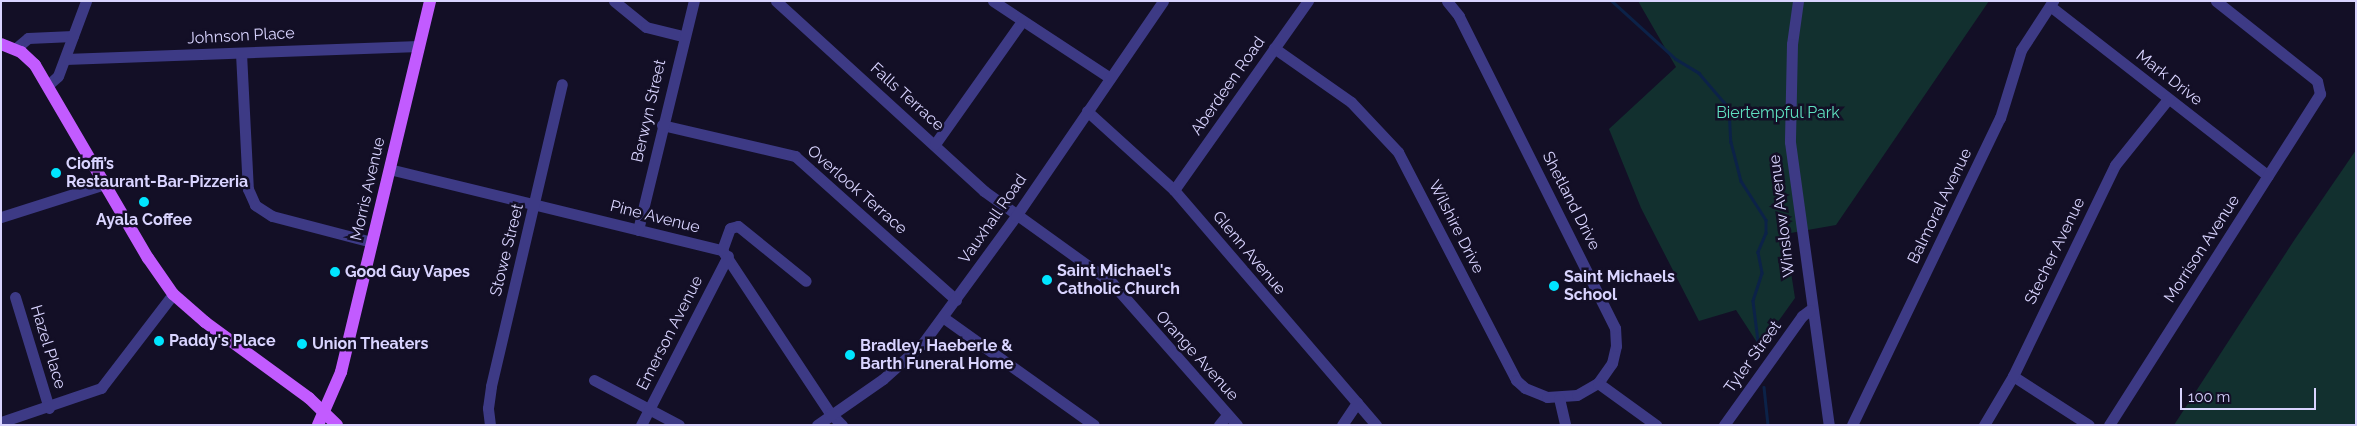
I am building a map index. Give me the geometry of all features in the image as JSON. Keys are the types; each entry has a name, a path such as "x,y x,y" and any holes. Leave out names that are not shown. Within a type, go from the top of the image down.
{"main road":[{"name":"Morris Avenue","path":"318,425 325,419 341,372 430,1"},
{"path":"1,44 15,49 31,60 48,85 105,184 173,294 197,316 325,419 337,425"}],"street":[{"path":"48,85 58,76 86,1"},
{"path":"614,1 646,27 683,36"},
{"name":"Berwyn Street","path":"638,230 683,36 694,1"},
{"name":"Falls Terrace","path":"776,1 1016,216"},
{"path":"992,1 1110,78"},
{"name":"Vauxhall Road","path":"817,425 830,413 896,368 924,343 944,318 1016,216 1163,1"},
{"name":"Aberdeen Road","path":"1174,190 1308,1"},
{"name":"Shetland Drive","path":"1448,1 1459,16 1611,316 1616,334 1615,352 1612,363 1598,383"},
{"name":"Winslow Avenue","path":"1798,1 1792,44 1790,142 1810,310 1829,425"},
{"name":"Morrison Avenue","path":"2109,425 2268,176 2319,100 2321,90 2317,81 2216,1"},
{"name":"Mark Drive","path":"2052,4 2168,99 2268,176"},
{"name":"Balmoral Avenue","path":"1852,425 2000,118 2021,50 2052,4"},
{"path":"935,144 1022,21"},
{"path":"15,49 28,38 73,36"},
{"name":"Johnson Place","path":"65,59 419,46"},
{"name":"Wilshire Drive","path":"1274,48 1351,102 1383,133 1411,172 1513,377 1535,394 1559,398 1577,395 1598,383"},
{"path":"241,52 248,189 255,205 272,216 372,242"},
{"name":"Stowe Street","path":"490,425 488,408 491,386 536,204 562,84"},
{"name":"Stecher Avenue","path":"1984,425 2013,376 2115,165 2168,99"},
{"name":"Glenn Avenue","path":"1087,111 1174,190 1376,425"},
{"name":"Overlook Terrace","path":"662,125 795,156 956,300"},
{"name":"Pine Avenue","path":"389,168 725,253"},
{"path":"1,217 105,184"},
{"name":"Orange Avenue","path":"1016,216 1112,283 1237,425"},
{"name":"Emerson Avenue","path":"641,425 725,253 730,228 738,226 806,281"},
{"path":"725,253 830,413 842,425"},
{"path":"1,422 95,392 106,384 173,294"},
{"name":"Hazel Place","path":"15,297 49,408"},
{"name":"Tyler Street","path":"1724,425 1802,316 1810,310"},
{"path":"944,318 1094,425"},
{"path":"2013,376 2089,425"},
{"path":"594,380 679,425"},
{"path":"1598,383 1656,425"},
{"path":"1559,398 1565,425"},
{"path":"1342,425 1357,403"},
{"path":"1219,425 1228,415"}],"green space":[{"name":"Biertempful Park","path":"1638,1 1989,1 1836,225 1785,234 1795,298 1760,347 1736,310 1699,321 1641,208 1609,129 1676,67"},
{"path":"2356,150 2356,425 2174,425 2295,239"}],"waterway":[{"path":"1612,1 1676,59 1699,73 1729,108 1731,142 1741,181 1766,220 1766,233 1758,252 1762,273 1753,301 1760,357"},
{"path":"1764,387 1768,425"}],"place":[{"name":"Cioffi’s Restaurant-Bar-Pizzeria","path":"56,173"},
{"name":"Ayala Coffee","path":"144,202"},
{"name":"Good Guy Vapes","path":"335,272"},
{"name":"Saint Michael's Catholic Church","path":"1047,280"},
{"name":"Saint Michaels School","path":"1554,286"},
{"name":"Paddy's Place","path":"159,341"},
{"name":"Union Theaters","path":"302,344"},
{"name":"Bradley, Haeberle & Barth Funeral Home","path":"850,355"}]}
